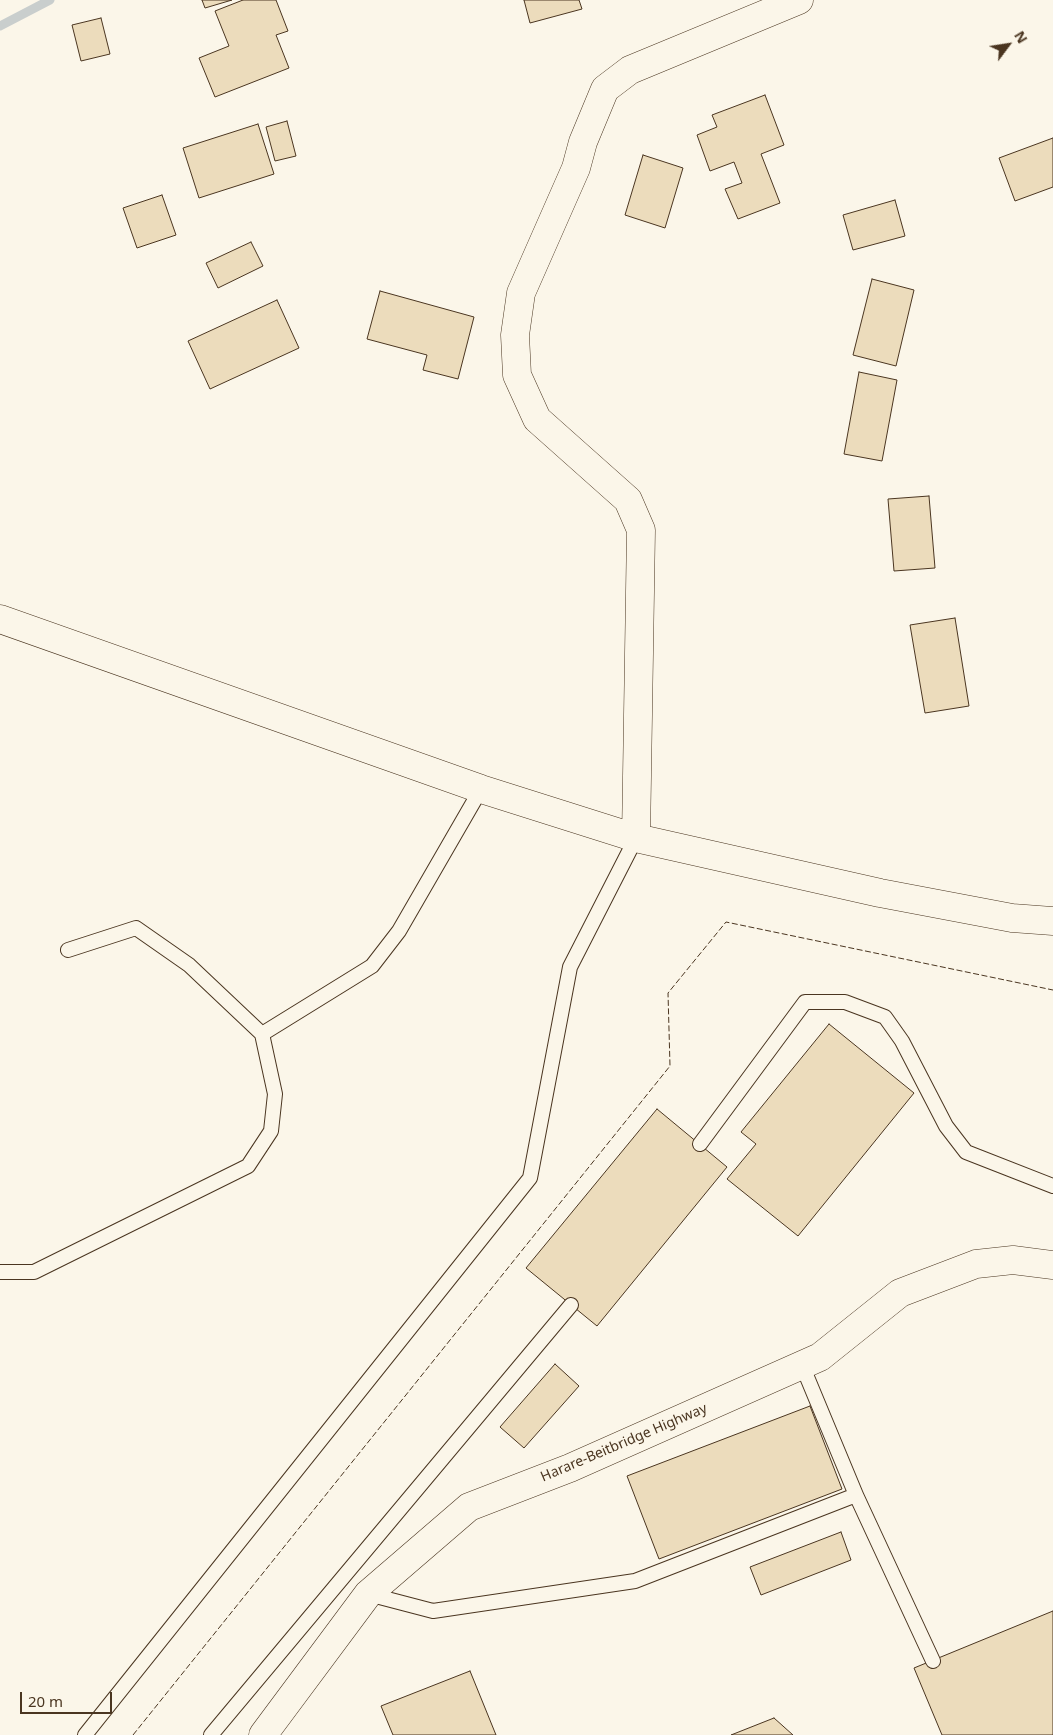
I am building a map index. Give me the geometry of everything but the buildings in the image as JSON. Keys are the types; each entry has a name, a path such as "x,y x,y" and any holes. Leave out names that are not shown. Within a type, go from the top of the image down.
{"main road":[{"path":"636,838 641,530 628,500 537,419 517,374 515,335 521,293 576,168 583,142 606,89 630,70 799,0"},
{"path":"0,619 481,789 636,838 880,893 1012,918 1053,922"},
{"name":"Harare-Beitbridge Highway","path":"263,1735 368,1594 469,1507 570,1468 820,1357 900,1293 976,1264 1013,1260 1053,1265"}],"lane":[{"path":"262,1034 372,966 399,931 481,789"},
{"path":"85,1735 530,1178 570,967 636,838"},
{"path":"0,1272 34,1272 248,1166 271,1130 275,1094 262,1034 188,965 136,928 68,950"},
{"path":"700,1144 805,1002 845,1002 885,1017 902,1041 946,1126 966,1152 1053,1186"},
{"path":"212,1735 570,1305"},
{"path":"802,1365 856,1495 932,1660"},
{"path":"368,1594 432,1611 635,1581 856,1495"}],"waterway":[{"path":"0,26 50,0"}],"fence":[{"path":"133,1735 670,1066 668,993 726,922 1053,990"}]}
